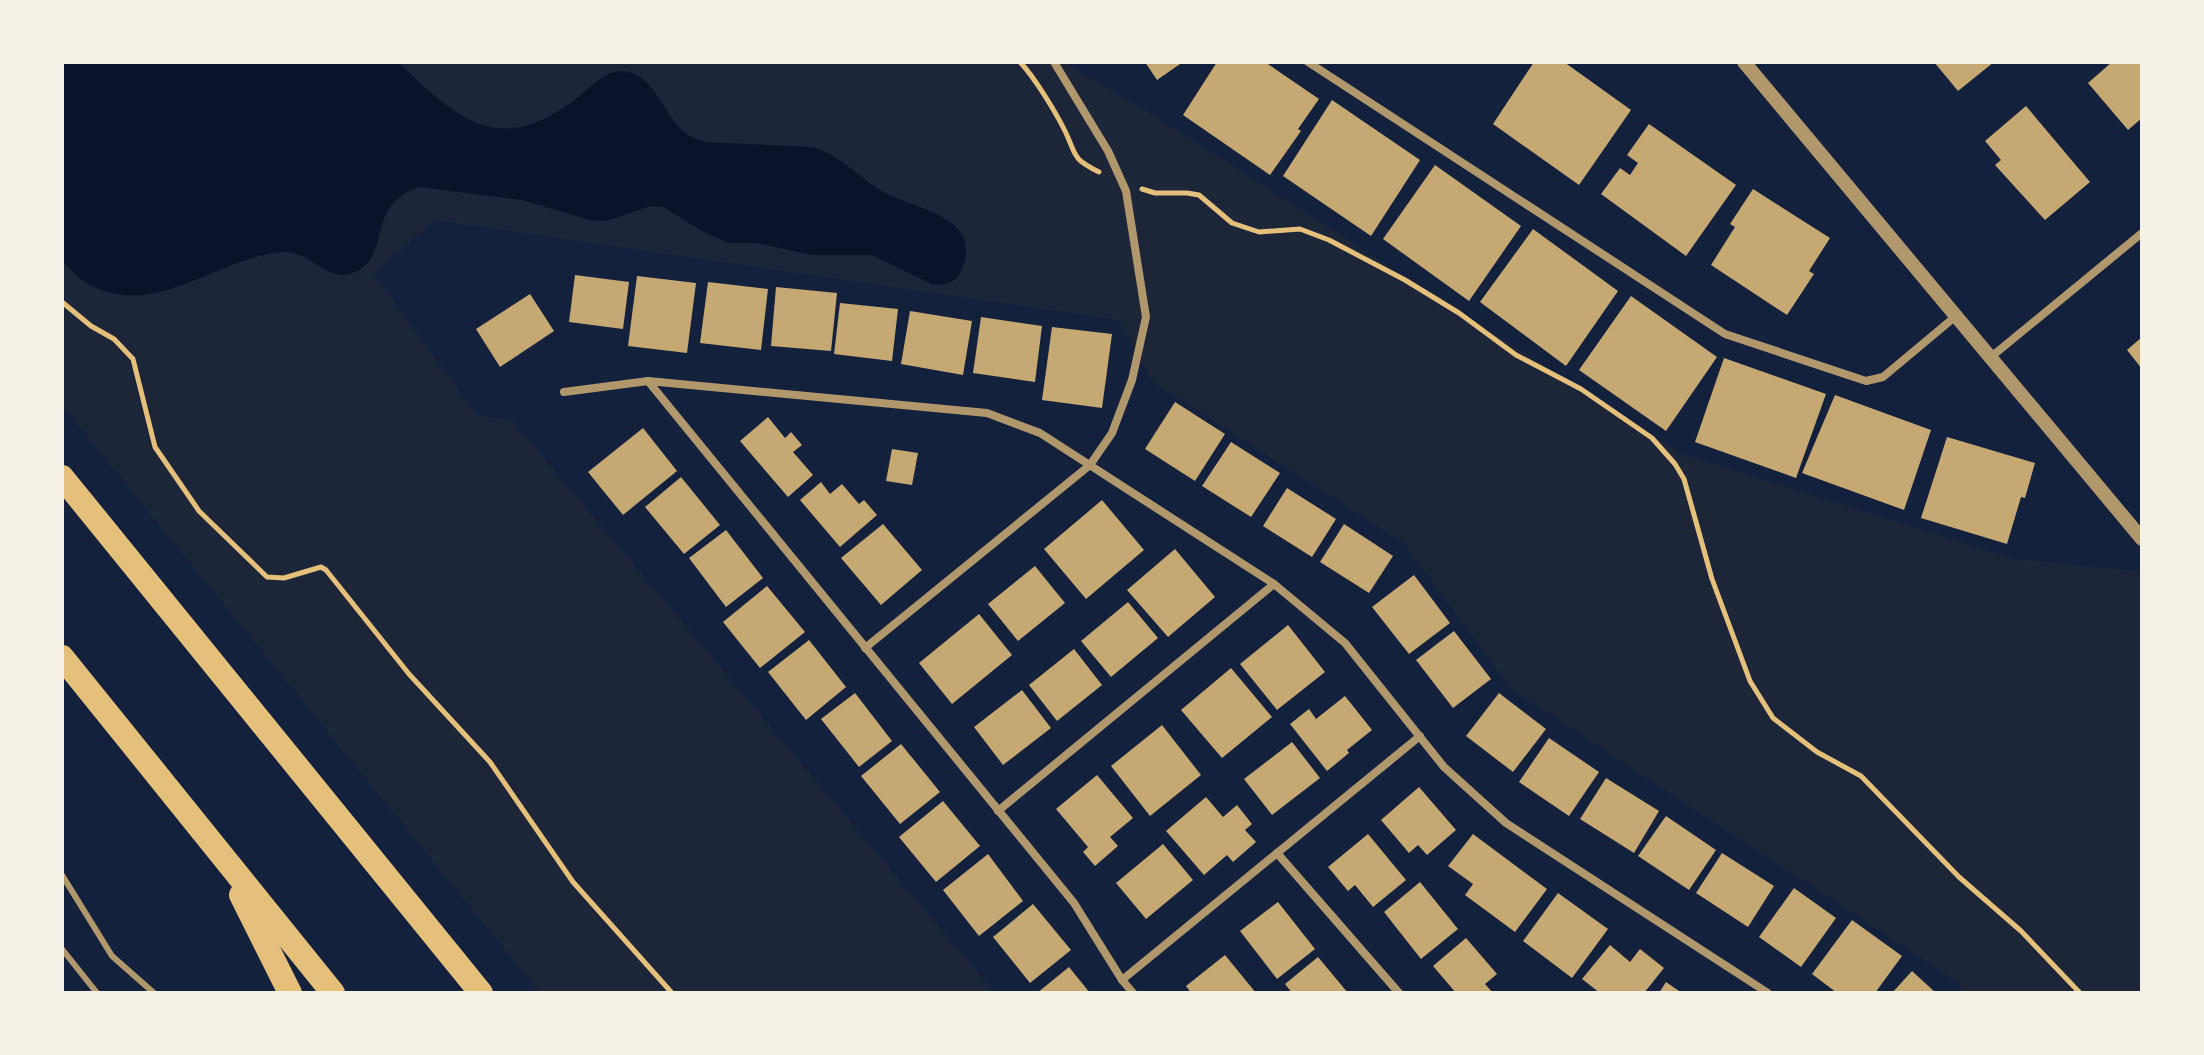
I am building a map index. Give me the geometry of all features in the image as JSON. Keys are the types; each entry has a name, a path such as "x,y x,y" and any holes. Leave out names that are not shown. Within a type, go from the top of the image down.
{"highway":[{"path":"62,477 481,993"},
{"path":"62,657 333,993"},
{"path":"221,854 290,993"}],"street":[{"path":"865,648 1090,465 1112,433 1132,380 1146,317 1138,254 1122,183 1108,151 1054,62"},
{"path":"1308,62 1725,334 1866,381 1883,377 1956,316"},
{"path":"1744,62 2142,539"},
{"path":"1991,357 2142,233"},
{"path":"648,381 1074,903 1133,993"},
{"path":"564,392 648,381 987,413 1040,433 1274,584 1345,643 1444,767 1506,823 1768,993"},
{"path":"998,811 1274,584"},
{"path":"1122,980 1420,736"},
{"path":"1277,853 1399,993"}],"lane":[{"path":"62,875 112,956 154,993"},
{"path":"62,949 97,993"}],"path":[{"path":"1020,62 1066,132 1070,148 1084,164 1122,183 1155,193 1199,195 1232,223 1259,232 1300,229 1329,240 1459,313 1516,355 1581,389 1652,438 1684,479 1712,579 1750,681 1773,718 1817,752 1861,776 1959,877 2021,931 2080,993"},
{"path":"62,302 91,326 114,339 133,359 138,368 155,447 199,511 267,577 284,578 321,567 326,570 409,674 490,762 573,882 672,993"}],"shaded area":[{"path":"62,62 1064,62 1155,116 1680,453 2015,559 2136,571 2142,578 2142,993 1964,993 1957,982 1512,690 1403,543 1153,382 1118,320 435,220 374,274 477,415 513,421 995,993 540,993 62,406"},
{"path":"62,62 398,62 442,102 463,116 505,129 528,125 554,114 601,78 624,71 642,78 673,120 691,136 705,142 821,150 880,190 941,216 954,225 963,237 966,251 957,278 946,284 932,284 871,255 812,255 756,243 728,243 663,207 650,206 607,221 590,220 522,200 419,187 391,206 368,263 347,275 329,271 303,256 284,252 259,256 163,291 139,295 115,294 86,283 62,262"}],"building":[{"path":"1145,62 1183,62 1157,80"},
{"path":"1217,62 1265,62 1319,99 1270,175 1183,115"},
{"path":"1534,62 1564,62 1631,110 1579,185 1493,124"},
{"path":"1934,62 1994,62 1958,91"},
{"path":"2112,62 2142,62 2142,118 2128,130 2088,83"},
{"path":"1332,100 1420,160 1371,236 1283,176"},
{"path":"2026,106 2090,182 2045,220 1995,165 2001,160 1985,141"},
{"path":"1649,124 1736,185 1686,256 1601,194 1620,168 1630,175 1638,163 1627,155"},
{"path":"1435,165 1521,226 1469,301 1383,239"},
{"path":"1753,189 1830,238 1809,271 1814,274 1787,315 1711,265 1735,227 1730,224"},
{"path":"1533,229 1618,291 1566,366 1480,302"},
{"path":"575,275 629,282 623,329 569,322"},
{"path":"637,276 696,283 687,353 628,346"},
{"path":"708,282 768,289 761,350 700,343"},
{"path":"776,287 837,293 831,351 771,346"},
{"path":"530,294 554,331 500,367 476,329"},
{"path":"1631,296 1717,357 1666,431 1579,370"},
{"path":"840,303 898,309 892,361 834,354"},
{"path":"910,311 972,321 963,375 901,364"},
{"path":"981,317 1042,326 1035,382 973,373"},
{"path":"1052,327 1112,334 1102,408 1042,400"},
{"path":"2142,337 2142,369 2127,350"},
{"path":"1724,358 1826,394 1796,478 1695,442"},
{"path":"1835,395 1931,430 1904,510 1802,473"},
{"path":"1175,402 1225,434 1195,481 1145,449"},
{"path":"768,417 785,438 791,432 802,445 793,452 813,475 788,497 740,441"},
{"path":"643,428 677,471 623,515 588,472"},
{"path":"1947,437 2035,463 2007,544 1921,518"},
{"path":"1231,442 1280,473 1251,517 1202,486"},
{"path":"892,449 918,453 912,485 886,481"},
{"path":"681,477 720,525 684,554 645,507"},
{"path":"821,482 830,494 842,484 859,504 864,500 877,515 840,547 800,500"},
{"path":"1287,488 1336,519 1312,557 1263,526"},
{"path":"1102,500 1144,550 1086,599 1044,549"},
{"path":"883,524 922,570 881,605 841,558"},
{"path":"1344,524 1393,556 1369,593 1320,562"},
{"path":"726,530 763,578 726,607 689,558"},
{"path":"1175,549 1215,597 1168,637 1127,590"},
{"path":"1035,566 1065,603 1018,641 988,604"},
{"path":"1414,575 1450,623 1409,654 1372,607"},
{"path":"767,586 805,632 760,668 723,622"},
{"path":"1128,602 1158,638 1111,677 1081,641"},
{"path":"979,614 1012,655 952,704 919,663"},
{"path":"1288,625 1325,672 1277,710 1240,664"},
{"path":"1454,631 1491,679 1453,708 1416,660"},
{"path":"809,640 846,687 806,720 768,672"},
{"path":"1074,649 1102,685 1057,721 1029,685"},
{"path":"1231,668 1272,717 1222,758 1181,710"},
{"path":"1022,690 1051,728 1003,765 974,727"},
{"path":"855,693 892,741 859,767 821,719"},
{"path":"1499,693 1546,729 1513,772 1466,736"},
{"path":"1345,696 1372,730 1327,771 1290,724 1309,709 1316,719"},
{"path":"1162,725 1201,775 1150,816 1111,766"},
{"path":"1549,738 1599,772 1569,816 1519,782"},
{"path":"1292,742 1320,778 1272,815 1244,779"},
{"path":"901,744 940,792 900,824 861,776"},
{"path":"1097,775 1133,818 1110,837 1118,846 1095,866 1083,852 1088,847 1056,809"},
{"path":"1606,778 1659,811 1634,853 1580,819"},
{"path":"1419,787 1456,830 1427,855 1418,845 1409,853 1381,820"},
{"path":"1206,797 1223,817 1237,805 1252,824 1245,830 1256,842 1233,862 1227,855 1204,875 1166,831"},
{"path":"943,801 980,846 936,882 899,837"},
{"path":"1666,816 1716,850 1689,890 1638,856"},
{"path":"1368,834 1406,880 1373,907 1355,885 1348,891 1328,867"},
{"path":"1473,834 1547,889 1515,932 1465,895 1473,884 1448,866"},
{"path":"1163,844 1193,880 1146,919 1116,883"},
{"path":"1722,853 1774,886 1748,927 1696,893"},
{"path":"988,854 1023,901 979,936 943,890"},
{"path":"1420,882 1458,929 1421,959 1384,912"},
{"path":"1794,888 1836,918 1801,967 1759,937"},
{"path":"1558,893 1608,929 1572,978 1523,941"},
{"path":"1278,902 1315,949 1277,979 1240,931"},
{"path":"1033,904 1071,950 1030,983 993,937"},
{"path":"1852,920 1902,956 1875,993 1837,993 1812,974"},
{"path":"1466,938 1497,974 1485,984 1493,993 1456,993 1433,966"},
{"path":"1610,945 1630,962 1640,949 1664,968 1644,993 1600,993 1582,979"},
{"path":"1225,955 1256,993 1191,993 1186,986"},
{"path":"1318,957 1348,993 1292,993 1285,984"},
{"path":"1069,967 1090,993 1037,993"},
{"path":"1912,971 1936,993 1892,993"},
{"path":"1666,982 1682,993 1659,993"}]}
